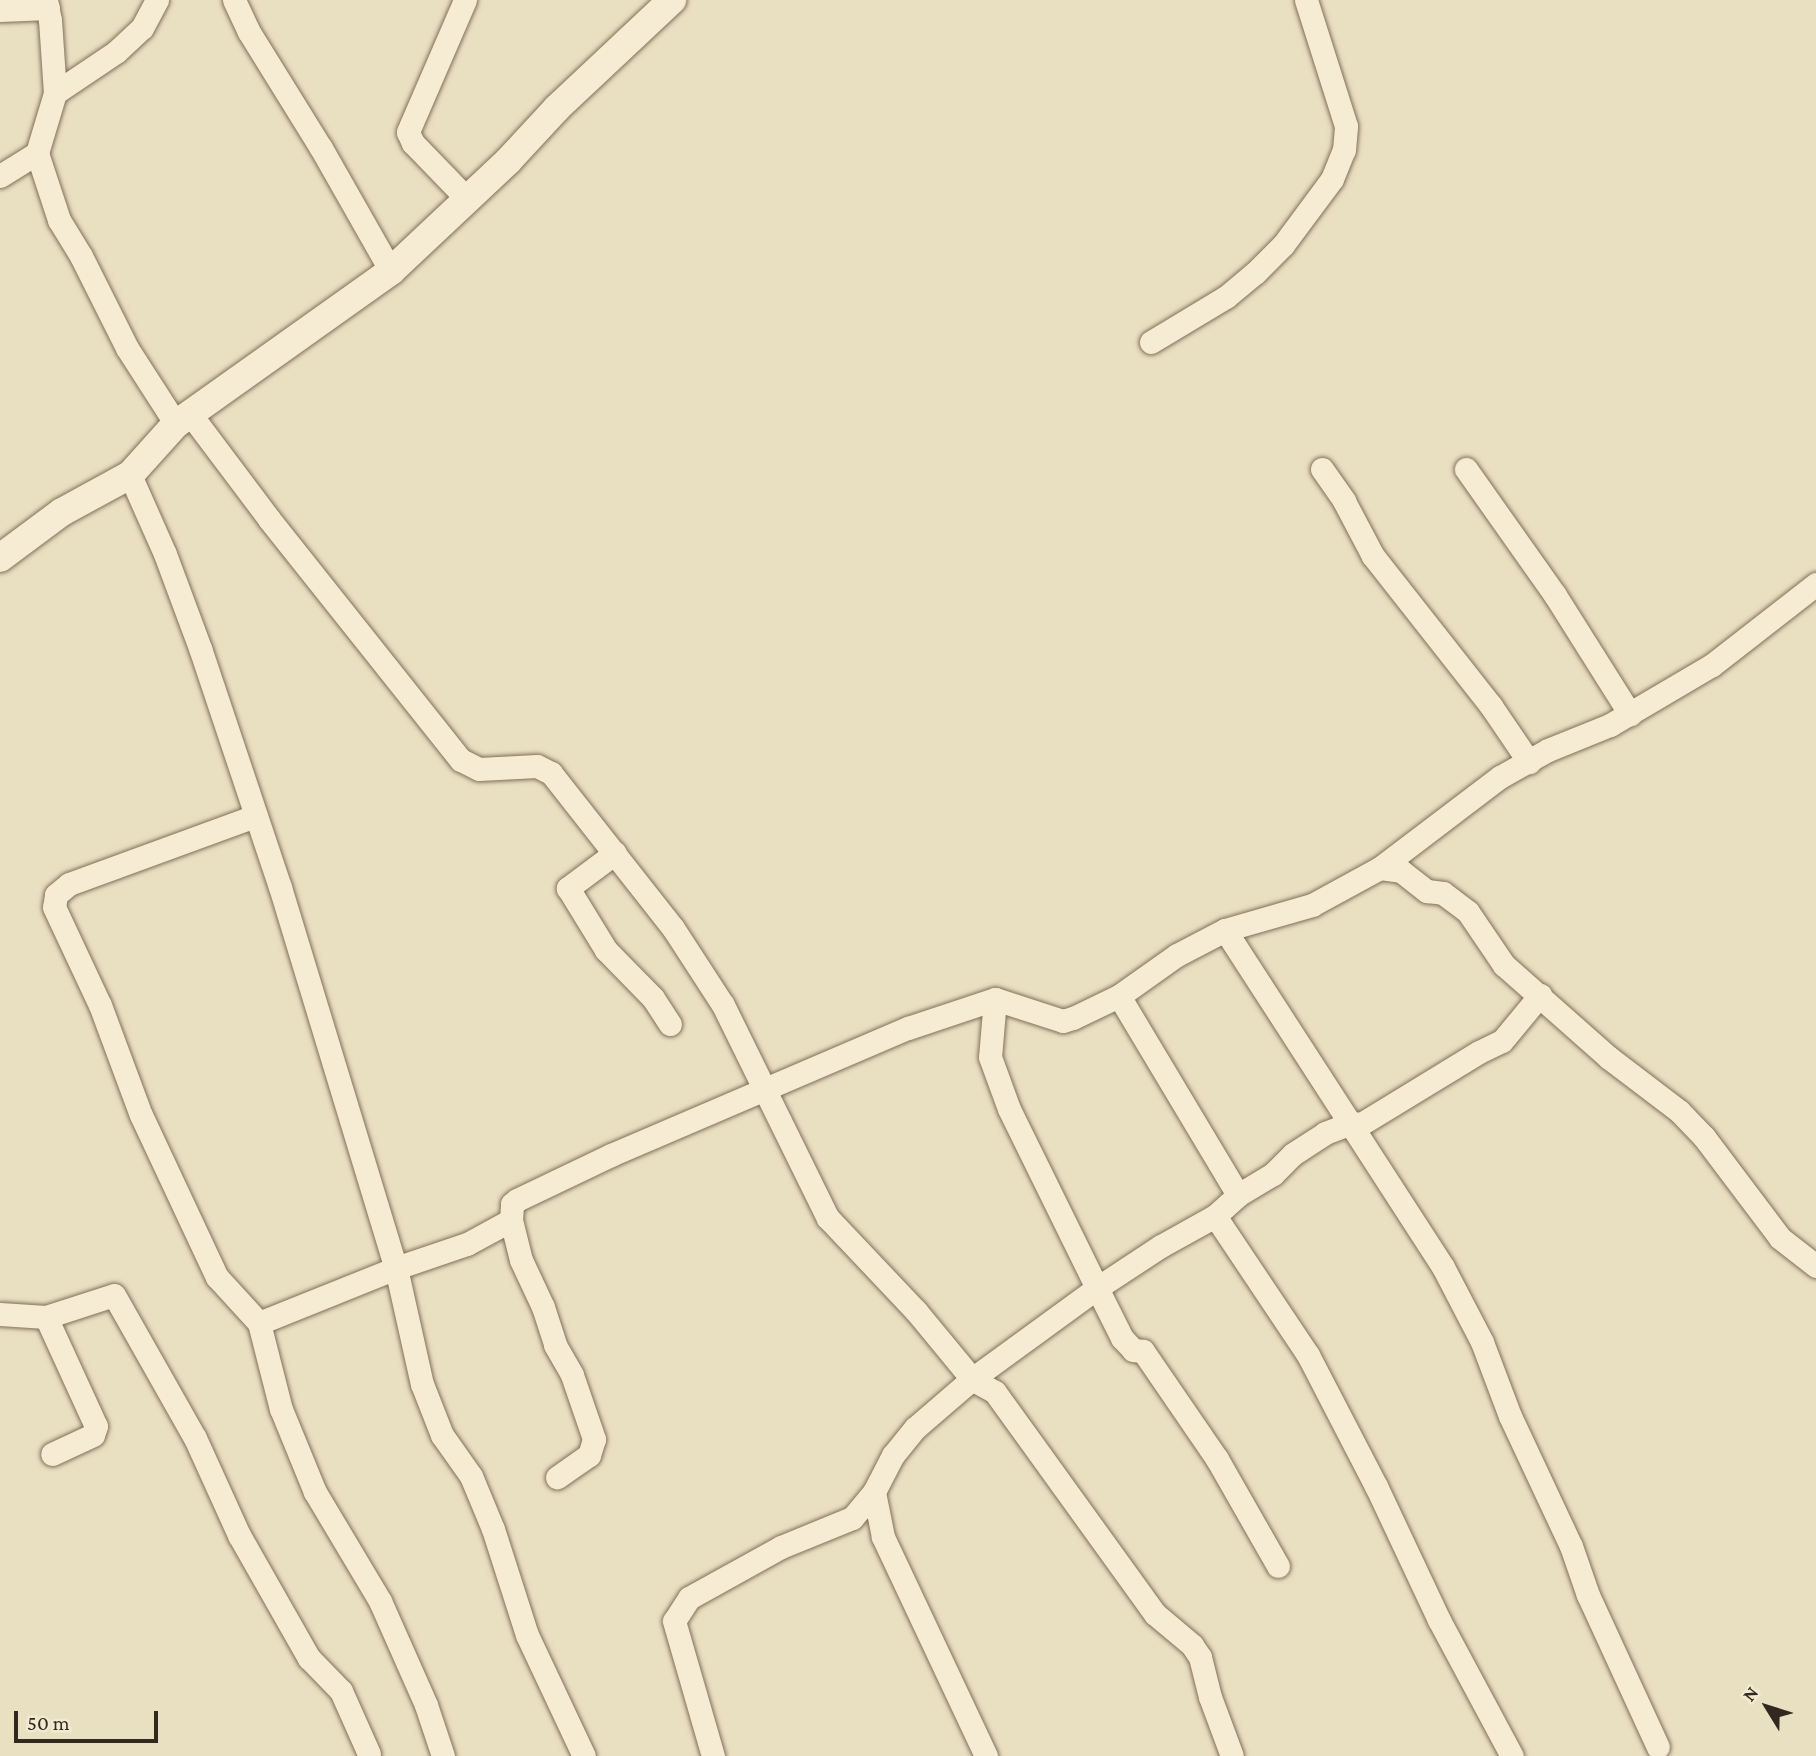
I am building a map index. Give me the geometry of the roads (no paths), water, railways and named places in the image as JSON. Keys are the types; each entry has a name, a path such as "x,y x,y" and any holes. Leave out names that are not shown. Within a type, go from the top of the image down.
{"street":[{"path":"55,93 116,51 142,28 157,0"},
{"path":"234,0 248,32 321,148 391,271"},
{"path":"465,0 408,132 413,143 468,200"},
{"path":"0,558 62,512 130,475 184,420 391,271 468,200 557,108 672,0"},
{"path":"1151,342 1226,297 1255,273 1283,245 1332,179 1344,149 1346,126 1306,0"},
{"path":"0,10 47,4 55,93 37,153 59,220 81,256 127,348 184,420 270,520 461,760 479,769 537,766 551,773 615,853 673,928 723,1004 828,1218 916,1311 972,1379 995,1392 1155,1614 1192,1645 1200,1657 1210,1697 1232,1756"},
{"path":"0,176 37,153"},
{"path":"1466,469 1556,595 1630,713"},
{"path":"1322,470 1344,502 1373,556 1491,706 1529,762"},
{"path":"130,475 165,554 201,651 292,924 396,1268 422,1384 442,1435 471,1476 493,1529 527,1635 584,1756"},
{"path":"557,1477 589,1455 594,1439 572,1375 555,1345 543,1307 521,1260 510,1220 512,1204 517,1200 611,1155 908,1028 995,999 1063,1021 1119,996 1177,955 1225,930 1312,905 1380,868 1500,777 1630,713 1729,654 1816,584"},
{"path":"255,816 69,884 61,888 54,900 59,921 100,1006 141,1115 217,1277 259,1323 281,1409 315,1492 380,1601 426,1705 443,1756"},
{"path":"615,853 568,888 606,950 653,998 670,1024"},
{"path":"1380,868 1401,871 1427,891 1444,893 1468,912 1504,965 1608,1057 1679,1111 1704,1137 1780,1238 1816,1266"},
{"path":"1225,930 1443,1267 1482,1342 1510,1416 1577,1558 1588,1595 1658,1748"},
{"path":"1119,996 1238,1195"},
{"path":"713,1756 674,1621 689,1598 781,1546 852,1518 874,1492 893,1455 915,1428 972,1379 1097,1288 1161,1246 1215,1216 1238,1195 1273,1174 1293,1154 1325,1133 1351,1123 1361,1124 1479,1052 1502,1041 1540,996"},
{"path":"995,999 990,1057 1009,1109 1097,1288 1122,1338 1133,1350 1143,1351 1217,1459 1278,1566"},
{"path":"1215,1216 1308,1355 1376,1486 1445,1632 1512,1756"},
{"path":"259,1323 396,1268 467,1244 510,1220"},
{"path":"0,1314 46,1317 114,1294 195,1438 239,1535 309,1658 341,1692 369,1754"},
{"path":"46,1317 96,1426 93,1435 52,1454"},
{"path":"874,1492 883,1537 986,1756"}]}
